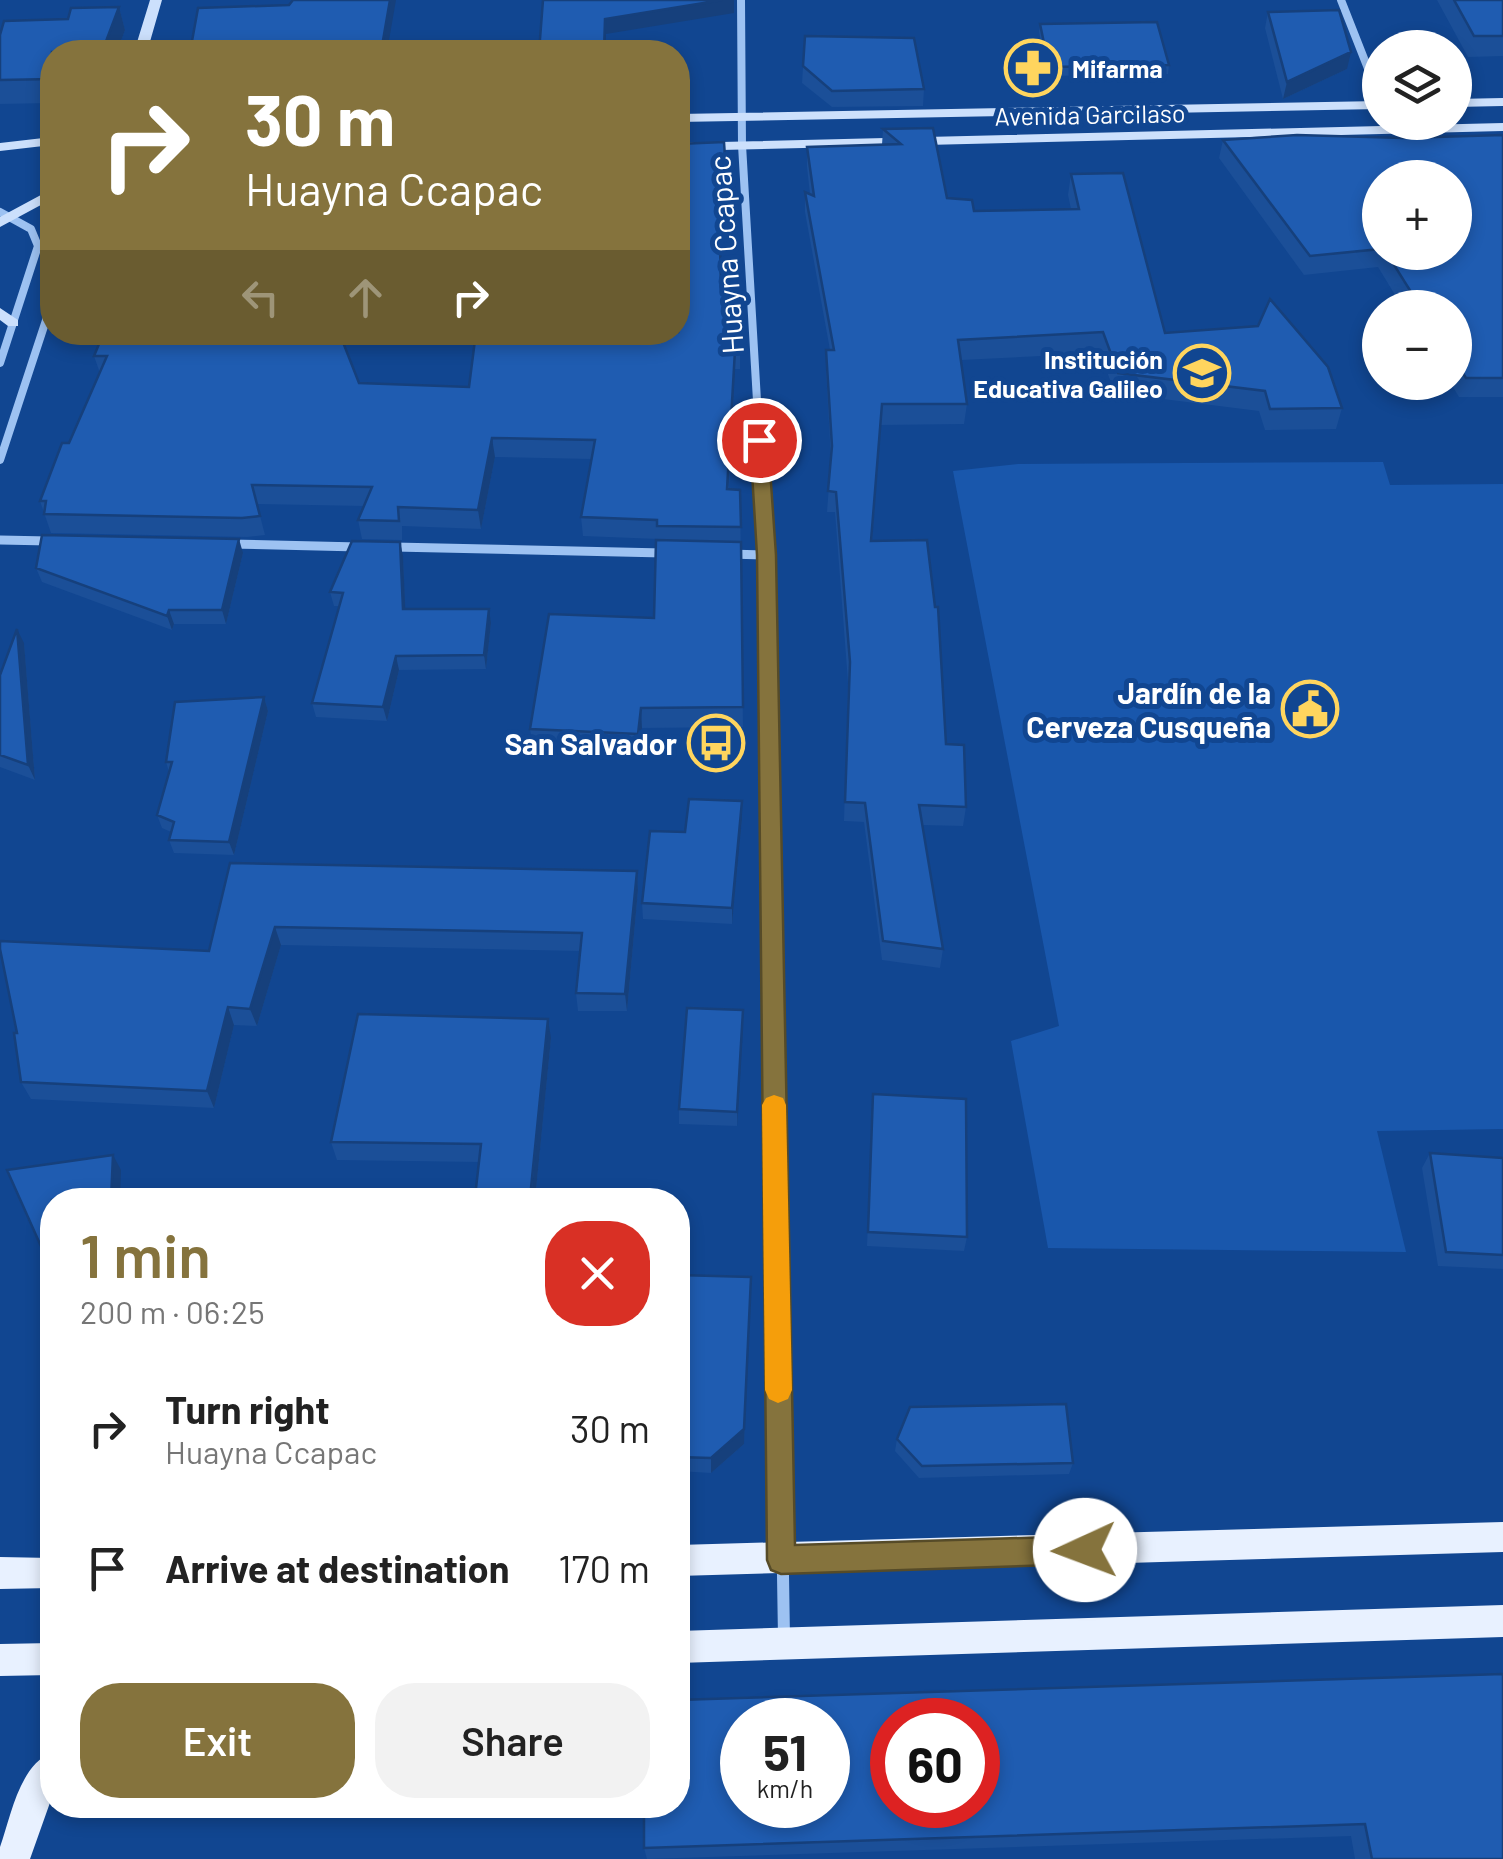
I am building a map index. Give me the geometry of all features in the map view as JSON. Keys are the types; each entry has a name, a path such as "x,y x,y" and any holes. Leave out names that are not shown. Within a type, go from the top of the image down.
{"main road":[{"path":"144,40 156,0"},
{"name":"Avenida Garcilaso","path":"690,118 1362,102"},
{"path":"1472,103 1503,102"},
{"name":"Avenida Garcilaso","path":"690,147 1362,127"},
{"name":"Avenida Garcilaso","path":"1472,127 1503,127"},
{"path":"0,145 40,141"},
{"path":"3,217 40,199"},
{"path":"690,1560 1503,1537"},
{"path":"0,1573 40,1573"},
{"path":"690,1647 1503,1622"},
{"path":"0,1660 40,1660"},
{"path":"13,1859 40,1786"}],"street":[{"name":"Huayna Ccapac","path":"741,0 742,145 766,555 784,1645"},
{"path":"1341,0 1362,55"},
{"path":"0,363 6,318 38,246 31,229 3,217"},
{"path":"0,460 40,338"},
{"path":"0,540 59,541"},
{"path":"216,544 668,553"},
{"path":"727,554 766,555"}],"shaded area":[{"path":"1383,462 1390,485 1503,484 1503,1129 1377,1131 1406,1252 1048,1248 1011,1041 1059,1026 953,471 1018,464"}],"building":[{"path":"293,0 390,0 383,40 192,40 198,8 289,5"},
{"path":"543,0 722,0 605,19 604,40 540,40"},
{"path":"1454,0 1503,0 1503,36 1474,36"},
{"path":"119,7 107,40 40,40 40,79 0,80 0,35 4,21 68,19 71,8"},
{"path":"1339,10 1351,52 1287,82 1268,12"},
{"path":"1157,22 1169,65 1049,67 1040,24"},
{"path":"805,36 914,38 924,89 832,91 803,66"},
{"path":"933,128 947,198 972,200 974,211 1079,209 1071,174 1123,173 1165,333 1258,326 1270,299 1328,367 1342,408 1270,409 1265,391 1118,373 1103,332 958,340 967,404 882,404 871,541 927,540 938,607 946,744 964,745 966,807 919,805 943,949 883,941 865,803 845,802 850,662 836,492 828,491 832,446 826,350 834,350 805,192 814,196 807,147 901,144 883,129"},
{"path":"1297,135 1362,137 1362,140 1472,140 1472,136 1503,135 1503,378 1472,378 1472,290 1410,290 1397,270 1472,270 1472,160 1362,160 1362,251 1310,256 1223,140"},
{"path":"724,142 728,203 719,204 721,287 740,287 740,350 735,350 727,489 740,490 741,527 657,526 657,520 581,517 595,440 492,438 478,510 398,507 399,521 358,520 372,487 252,485 260,516 44,514 46,501 40,501 62,443 69,443 107,356 94,356 99,345 344,345 359,383 469,387 474,345 690,345 690,143"},
{"path":"42,535 239,539 222,610 169,610 167,616 36,568"},
{"path":"656,540 741,542 743,707 641,708 638,734 530,729 549,614 654,618"},
{"path":"352,541 400,542 403,609 489,609 484,655 396,656 383,707 312,703 343,593 330,592"},
{"path":"17,629 28,765 0,755 0,675"},
{"path":"264,697 229,842 169,840 174,822 157,815 172,762 166,762 175,702"},
{"path":"689,799 742,801 732,908 642,903 650,831 685,832"},
{"path":"230,863 637,871 625,994 576,993 582,933 275,927 250,1009 228,1007 207,1091 21,1082 17,1033 0,941 209,951"},
{"path":"687,1008 743,1010 737,1112 679,1109"},
{"path":"358,1014 548,1019 531,1188 476,1188 481,1144 331,1142"},
{"path":"873,1094 966,1099 967,1237 868,1232"},
{"path":"1430,1153 1503,1158 1503,1255 1446,1252"},
{"path":"113,1155 112,1188 40,1188 40,1244 7,1170"},
{"path":"690,1275 751,1277 744,1429 711,1458 690,1457"},
{"path":"1066,1404 1073,1463 922,1466 897,1439 910,1407"},
{"path":"1503,1674 1503,1859 1372,1859 1365,1824 644,1848 644,1818 690,1818 690,1700 720,1699 720,1828 850,1828 850,1698 741,1698"}],"slow traffic":[{"path":"774,1105 778,1390"}],"place":[{"name":"Mifarma","path":"1033,68"},
{"name":"Institución Educativa Galileo","path":"1202,373"},
{"name":"Jardín de la Cerveza Cusqueña","path":"1310,709"},
{"name":"San Salvador","path":"716,743"}],"route":[{"path":"759,440 766,555 781,1560 1085,1550"}]}
